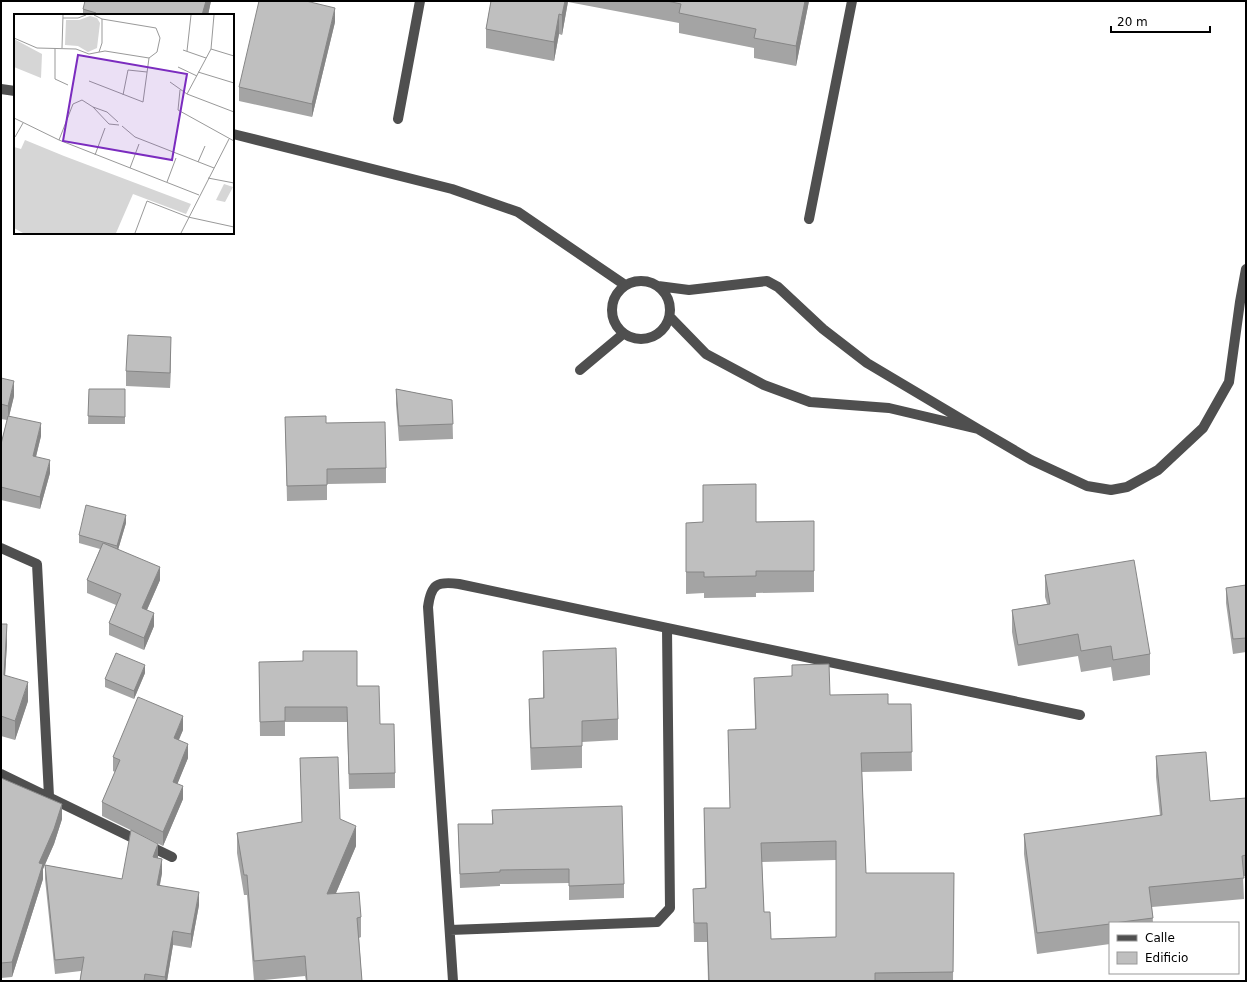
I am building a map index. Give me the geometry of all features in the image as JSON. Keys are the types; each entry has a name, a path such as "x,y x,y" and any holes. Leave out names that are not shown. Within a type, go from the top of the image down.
{"street":[{"path":"398,119 420,1"},
{"path":"809,219 852,1"},
{"path":"1,89 14,91"},
{"path":"234,134 452,189 518,212 625,284"},
{"path":"658,286 666,295 670,306 670,317 665,328 656,336 645,339 633,339 623,334 615,326 611,315 612,303 617,293 625,284 636,281 648,282 658,286 689,290 767,281 778,287 822,329 867,363 1031,460 1088,486 1111,490 1126,487 1158,470 1203,428 1229,382 1246,269"},
{"path":"670,317 706,354 764,385 810,402 889,408 978,429"},
{"path":"580,370 623,334"},
{"path":"1,548 37,564 48,796"},
{"path":"453,981 428,607 431,591 435,587 442,584 459,584 1080,715"},
{"path":"450,930 657,922 670,908 667,628"},
{"path":"1,774 172,858"}],"building":[{"path":"85,1 206,1 202,14 96,14 83,9"},
{"path":"259,1 306,1 335,8 312,104 239,87"},
{"path":"491,1 565,1 562,15 559,14 554,42 486,29"},
{"path":"667,1 805,1 796,46 754,38 756,29 679,13 681,4"},
{"path":"128,335 171,337 170,373 126,371"},
{"path":"1,378 14,381 8,406 1,404"},
{"path":"89,389 125,389 125,417 88,416"},
{"path":"396,389 452,400 453,424 399,426"},
{"path":"8,416 41,423 33,456 50,460 40,497 1,487 1,444"},
{"path":"326,416 326,423 385,422 386,468 327,469 327,485 287,486 285,417"},
{"path":"756,484 756,522 814,521 814,571 756,571 756,576 704,577 704,572 686,572 686,523 703,522 703,485"},
{"path":"86,505 126,515 117,546 79,535"},
{"path":"103,543 160,567 142,608 154,613 144,638 109,623 121,594 87,580"},
{"path":"1134,560 1150,654 1113,660 1111,646 1081,651 1078,634 1018,645 1012,610 1050,604 1045,575"},
{"path":"1246,585 1246,638 1233,639 1226,588"},
{"path":"1,624 7,624 4,675 28,682 15,721 1,716"},
{"path":"616,648 618,719 582,721 582,746 531,748 529,699 544,698 543,651"},
{"path":"303,651 357,651 357,686 379,686 380,724 394,724 395,773 349,774 347,707 285,707 285,721 260,722 259,662 303,661"},
{"path":"116,653 145,665 134,691 105,679"},
{"path":"829,664 830,695 888,694 888,704 911,704 912,752 861,753 866,873 954,873 953,972 875,973 875,981 709,981 707,923 694,923 693,889 706,888 704,808 730,808 728,730 756,729 754,678 792,676 792,665","holes":["836,841 836,937 771,939 770,912 764,912 761,843"]},
{"path":"138,697 183,716 174,738 188,744 173,782 183,786 163,832 102,802 120,760 113,757"},
{"path":"1206,752 1210,801 1246,798 1246,855 1242,856 1244,878 1149,887 1153,918 1109,922 1109,924 1037,933 1024,834 1162,815 1156,756"},
{"path":"338,757 340,819 356,826 327,894 359,892 361,917 357,918 362,981 307,981 305,956 254,961 247,875 244,875 237,833 302,822 300,758"},
{"path":"1,778 62,804 54,829 39,863 43,864 12,962 1,963"},
{"path":"622,806 624,884 569,886 569,869 500,870 500,872 460,874 458,824 493,824 492,810"},
{"path":"131,830 158,844 153,857 162,859 157,885 199,892 191,934 173,931 165,977 145,974 144,981 80,981 84,957 55,960 45,865 122,879"}]}
